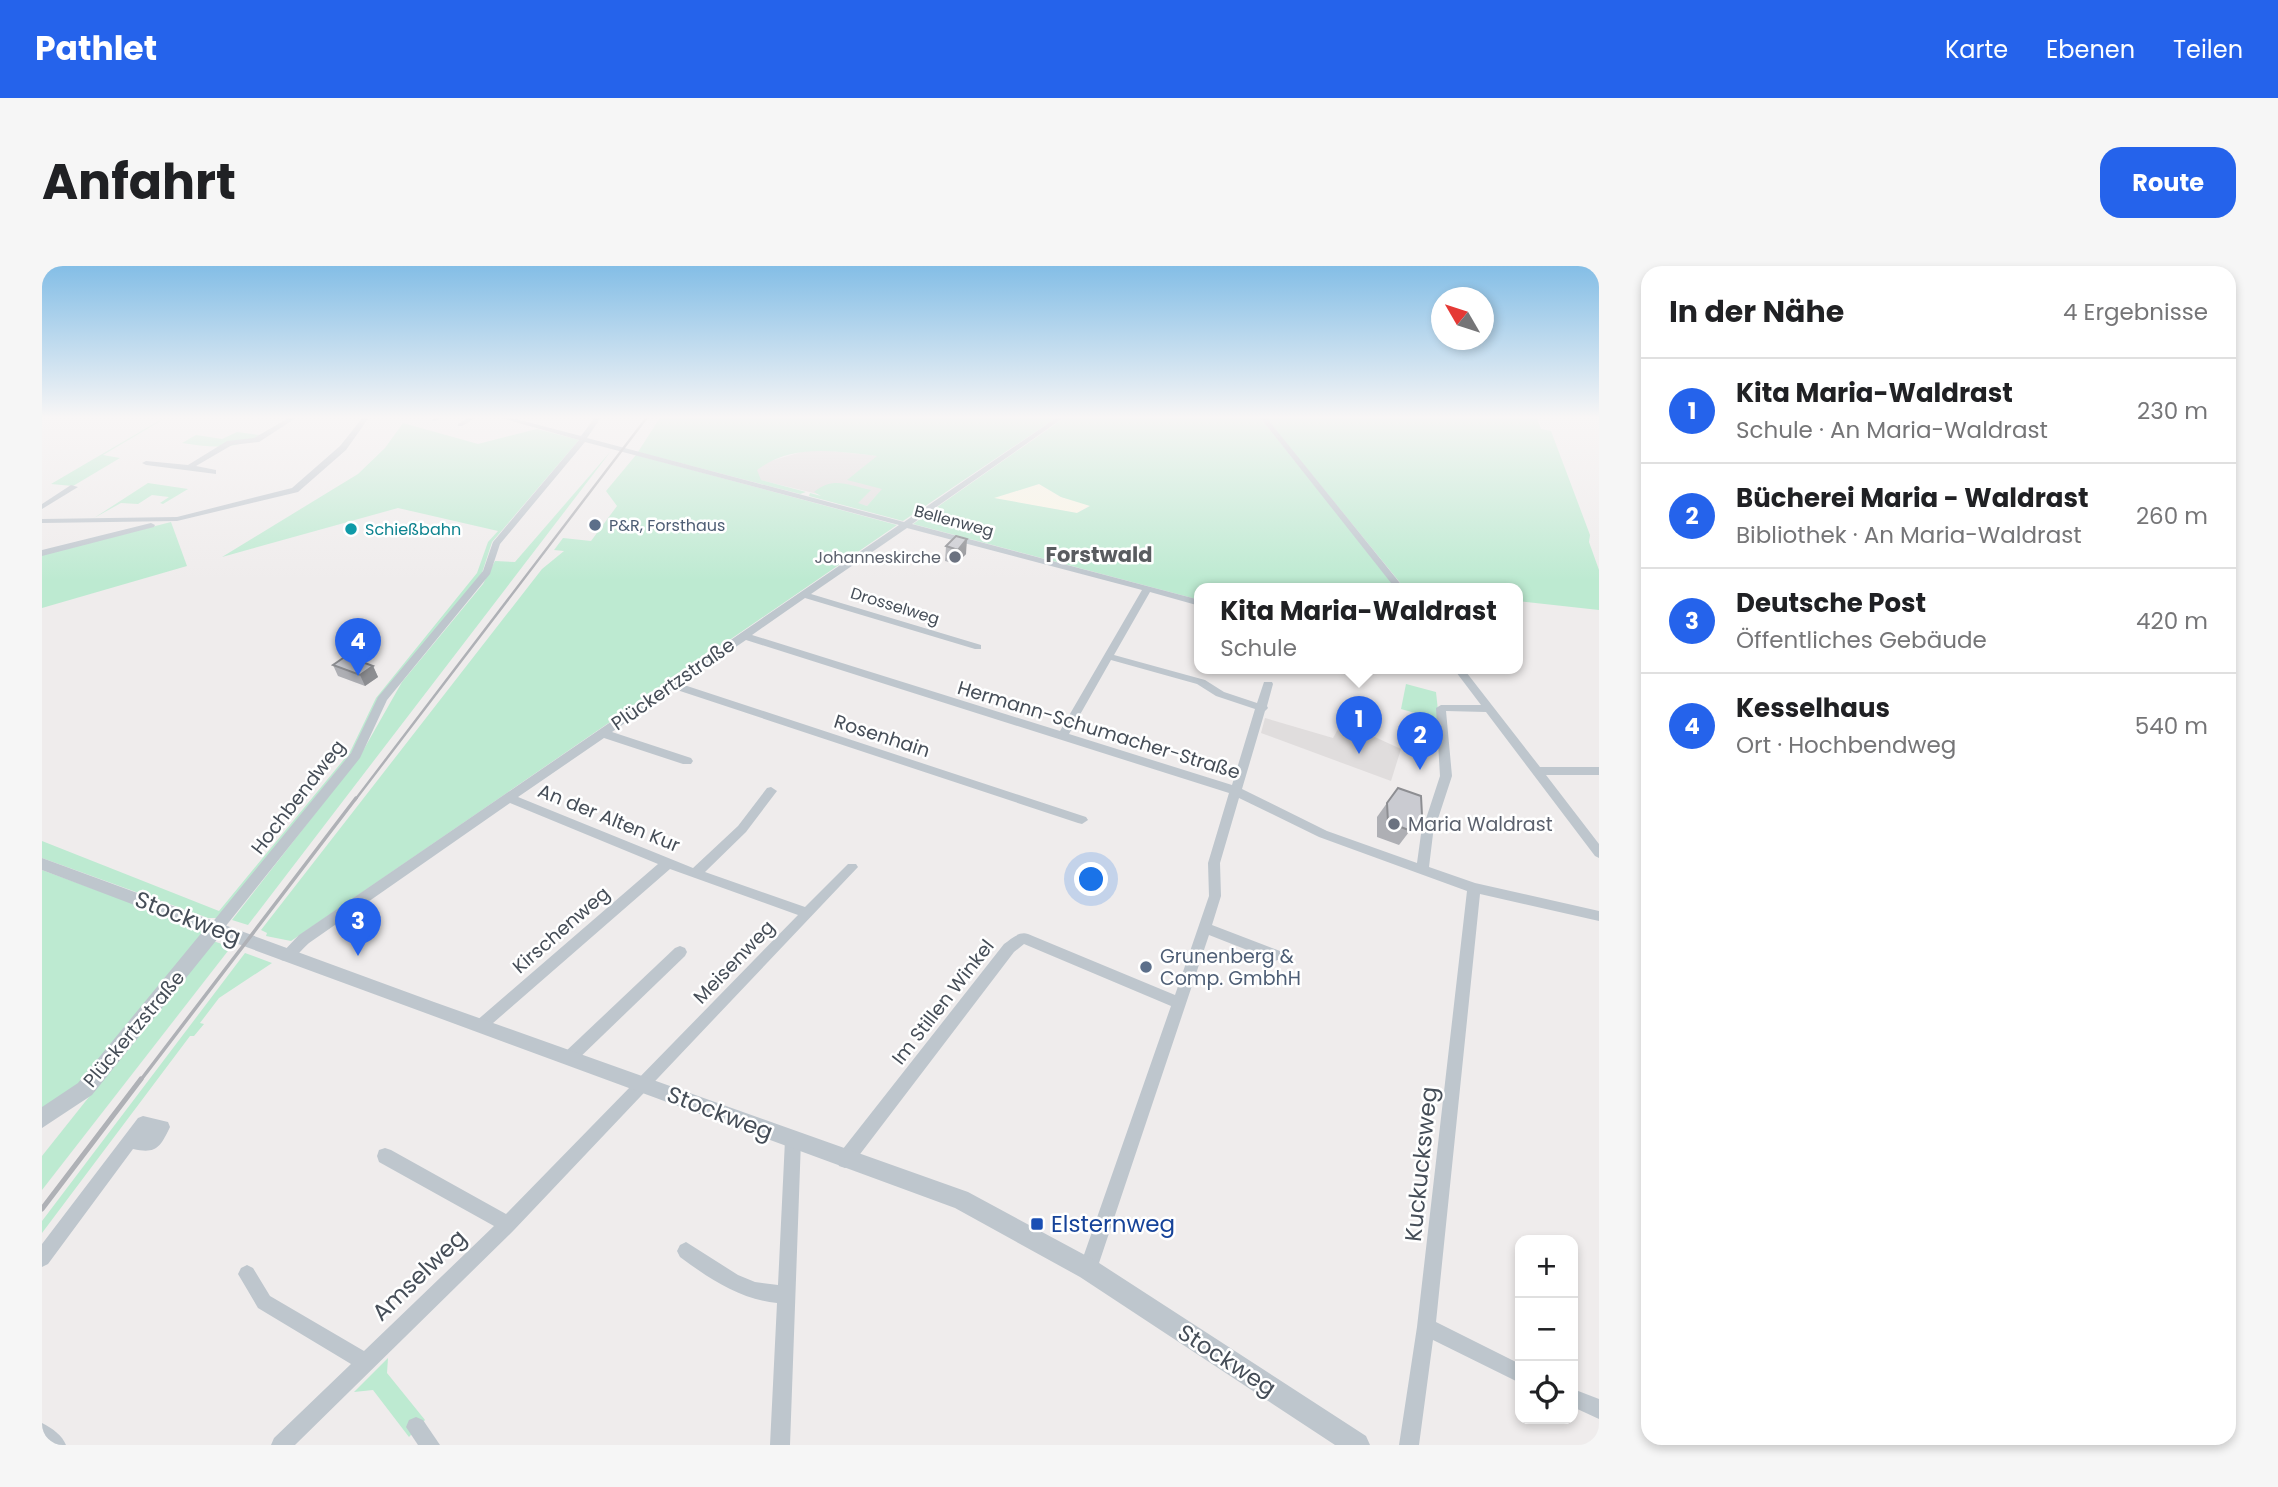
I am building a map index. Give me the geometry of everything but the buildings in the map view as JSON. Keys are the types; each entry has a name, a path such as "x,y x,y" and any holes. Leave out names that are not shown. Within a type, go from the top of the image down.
{"street":[{"path":"208,471 213,472"},
{"path":"42,553 160,520 295,490 317,471"},
{"name":"Hochbendweg","path":"216,928 356,755 382,699 487,572 496,544 557,471"},
{"name":"Bellenweg","path":"705,471 1194,601"},
{"name":"Plückertzstraße","path":"286,956 304,939 983,471"},
{"path":"1306,471 1396,583"},
{"path":"42,507 74,487"},
{"path":"42,521 160,520"},
{"path":"1062,737 1147,589"},
{"name":"Drosselweg","path":"803,595 978,648"},
{"name":"Hermann-Schumacher-Straße","path":"744,636 1234,790 1323,834 1474,888 1599,916"},
{"path":"1108,656 1201,682 1220,694 1263,708"},
{"path":"1460,674 1599,853"},
{"path":"1088,1269 1215,896 1214,863 1234,790 1263,708 1268,684"},
{"name":"Rosenhain","path":"672,685 1082,820"},
{"path":"1422,870 1427,834 1446,776 1441,708 1490,709"},
{"path":"602,733 687,761"},
{"path":"1537,771 1599,771"},
{"name":"An der Alten Kur","path":"695,874 742,829 771,791"},
{"name":"An der Alten Kur","path":"509,798 695,874 807,913"},
{"name":"Kirschenweg","path":"480,1027 668,863"},
{"name":"Stockweg","path":"42,864 480,1027 645,1084 845,1160 961,1199 1088,1269 1357,1445"},
{"name":"Meisenweg","path":"645,1084 852,867"},
{"name":"Kuckucksweg","path":"1409,1445 1426,1327 1474,888"},
{"name":"Plückertzstraße","path":"42,1119 85,1089 216,928"},
{"path":"1205,928 1275,955"},
{"name":"Im Stillen Winkel","path":"845,1160 1009,948 1023,938 1178,1002"},
{"path":"569,1058 680,951"},
{"name":"Amselweg","path":"281,1445 508,1224 645,1084"},
{"path":"780,1445 793,1140"},
{"path":"42,1258 130,1142"},
{"name":"Amselweg","path":"385,1156 508,1224"},
{"path":"686,1251 738,1286 755,1293 785,1295"},
{"path":"247,1275 264,1301 365,1362"},
{"path":"1426,1327 1515,1372"},
{"path":"1578,1400 1599,1409"},
{"path":"416,1427 430,1445"},
{"path":"42,1433 56,1445"}],"shaded area":[{"path":"756,471 881,471 883,489 867,506 760,480"},
{"path":"1039,484 1061,497 1091,505 1077,513 992,498"},
{"path":"1265,718 1333,738 1342,722 1401,749 1391,781 1261,733"}],"green space":[{"path":"73,471 98,471 73,486 51,484"},
{"path":"361,471 553,471 492,542 482,573 378,699 352,752 218,918 208,918 42,858 42,841 219,911 350,752 376,698 477,573 488,542 498,531 398,508 222,557"},
{"path":"596,471 248,925 232,920 360,756 402,682 483,584 495,561 515,562"},
{"path":"623,471 696,471 897,525 291,941 266,936 267,933 261,930 542,569 564,551 554,550 563,538 591,541 617,506 606,491"},
{"path":"711,471 757,471 761,480 806,492 800,494"},
{"path":"858,471 977,471 903,521 809,496 810,493 821,496 814,492 828,484 848,484 871,490 858,503 867,506 882,489 847,480"},
{"path":"989,471 1303,471 1393,583 1194,583 1194,598 913,524","holes":["1039,484 1061,497 1090,506 1077,513 994,498"]},
{"path":"1309,471 1566,471 1590,535 1589,542 1599,570 1599,610 1523,602 1523,583 1400,583"},
{"path":"148,483 188,489 163,504 160,503 169,497 152,495 138,504 121,503 94,518"},
{"path":"171,522 187,566 42,608 42,555"},
{"path":"1406,684 1436,692 1439,720 1401,709"},
{"path":"42,870 200,928 203,937 86,1081 42,1111"},
{"path":"213,941 231,947 42,1190 42,1156"},
{"path":"245,953 272,963 219,998 200,1023 204,1024 194,1036 190,1036 42,1233 42,1221"},
{"path":"388,1358 387,1373 425,1420 409,1437 373,1390 354,1392"}],"railway":[{"path":"355,800 606,471"},
{"path":"140,1081 356,798"},
{"path":"42,1209 141,1079"}],"place":[{"name":"P&R, Forsthaus","path":"595,525"},
{"name":"Schießbahn","path":"351,529"},
{"name":"Johanneskirche","path":"955,557"},
{"name":"Kesselhaus","path":"358,676"},
{"name":"Kita Maria-Waldrast","path":"1359,754"},
{"name":"Bücherei Maria - Waldrast","path":"1420,770"},
{"name":"Maria Waldrast","path":"1394,824"},
{"name":"Deutsche Post","path":"358,956"},
{"name":"Grunenberg & Comp. GmbhH","path":"1146,967"},
{"name":"Elsternweg","path":"1037,1224"}],"district":[{"name":"Forstwald","path":"1099,554"}]}
